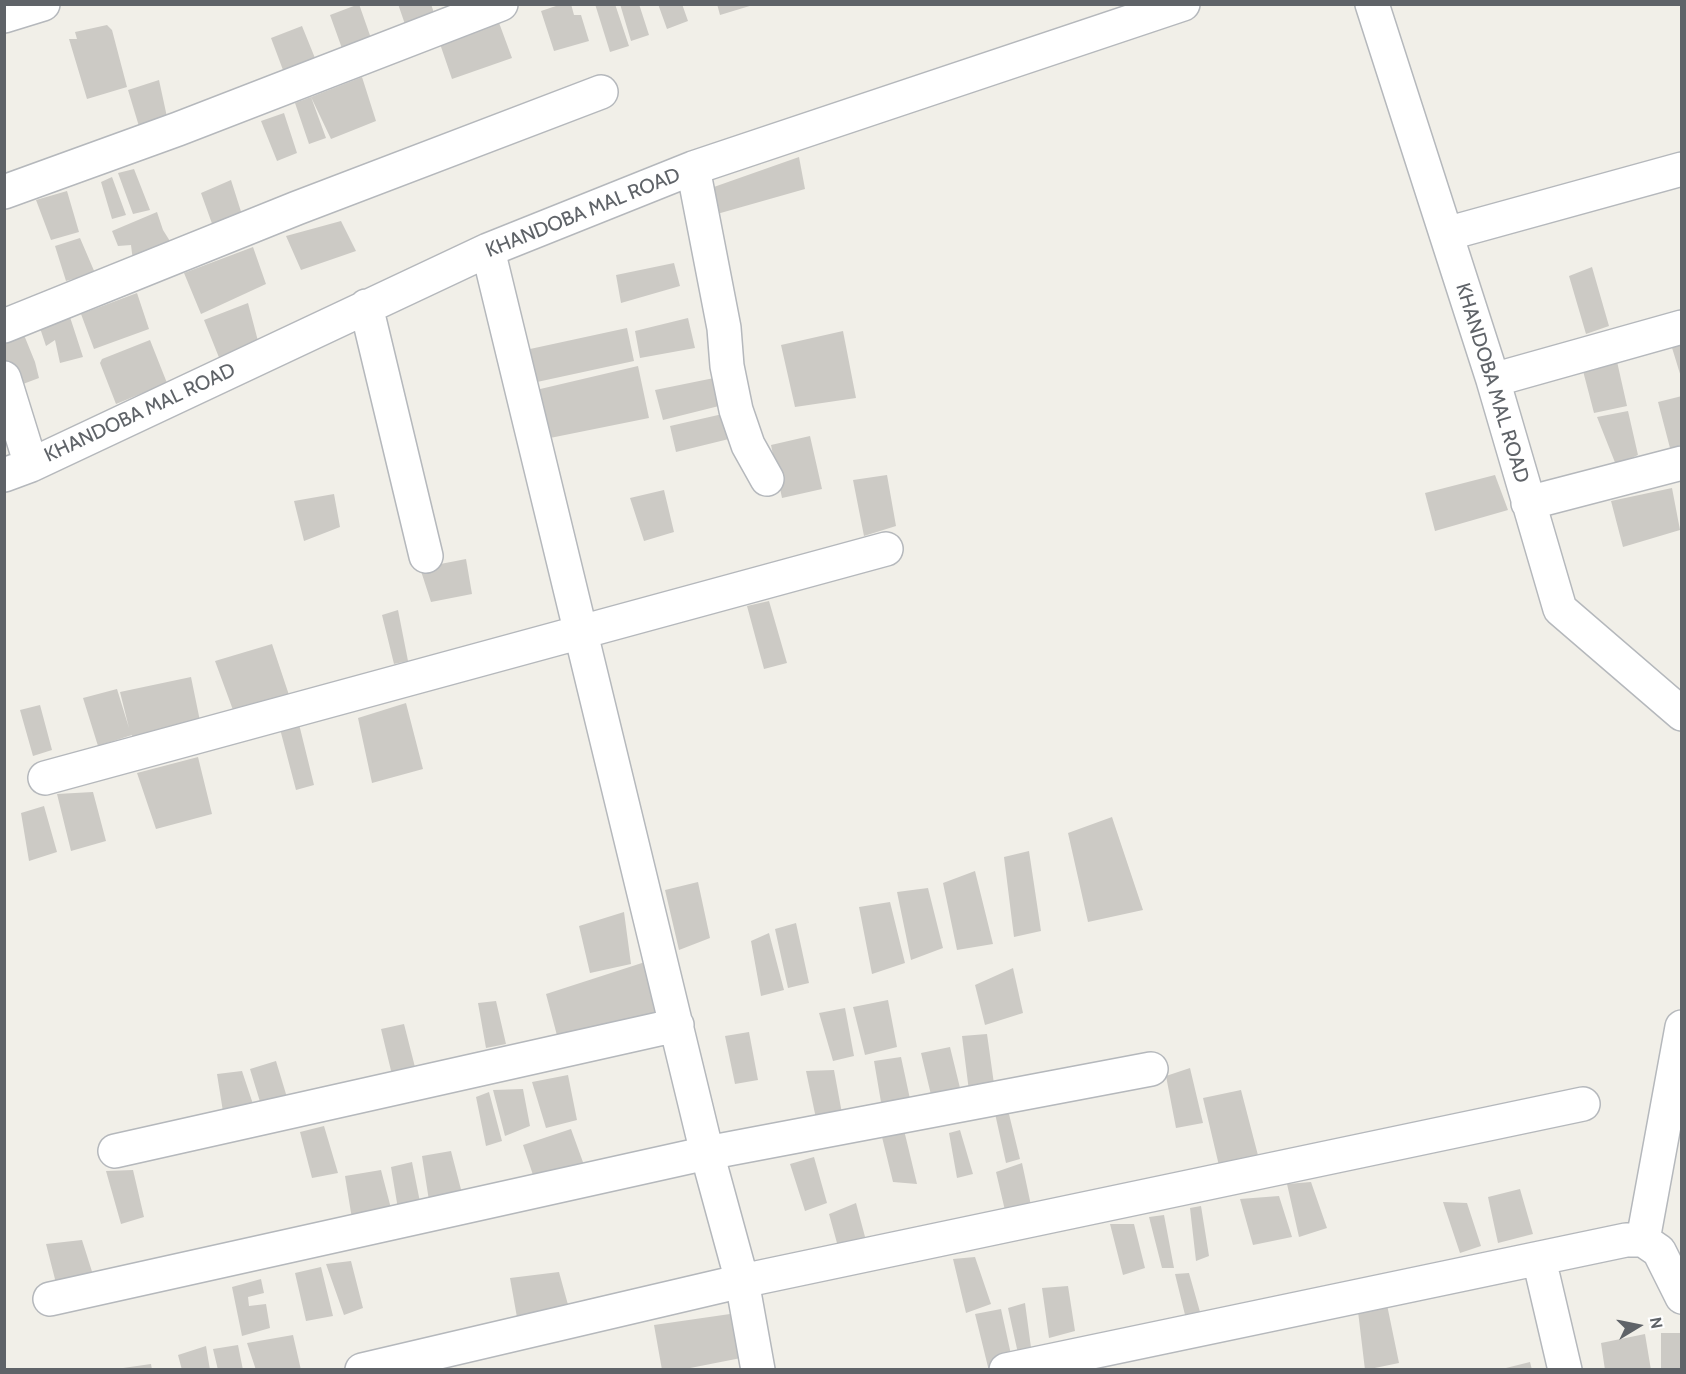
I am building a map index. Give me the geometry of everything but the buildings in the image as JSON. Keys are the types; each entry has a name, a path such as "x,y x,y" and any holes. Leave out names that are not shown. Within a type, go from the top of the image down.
{"street":[{"path":"4,16 43,4"},
{"path":"4,192 190,125 501,4"},
{"name":"KHANDOBA MAL ROAD","path":"18,470 488,250 693,168 1183,4"},
{"name":"KHANDOBA MAL ROAD","path":"1372,4 1493,380 1560,609 1682,714"},
{"path":"4,326 297,208 601,92"},
{"path":"693,168 724,328 727,366 736,410 748,445 767,479"},
{"path":"1446,234 1682,169"},
{"path":"488,250 707,1153 742,1281 758,1370"},
{"path":"366,306 426,556"},
{"path":"1493,380 1682,327"},
{"path":"4,378 18,470"},
{"path":"1528,502 1682,463"},
{"path":"45,778 581,630 886,549"},
{"path":"115,1151 677,1025"},
{"path":"1643,1240 1682,1027"},
{"path":"50,1299 707,1153 1151,1069"},
{"path":"362,1370 742,1281 1583,1104"},
{"path":"1006,1370 1626,1240 1643,1240 1659,1251 1682,1298"},
{"path":"1539,1259 1565,1370"}]}
